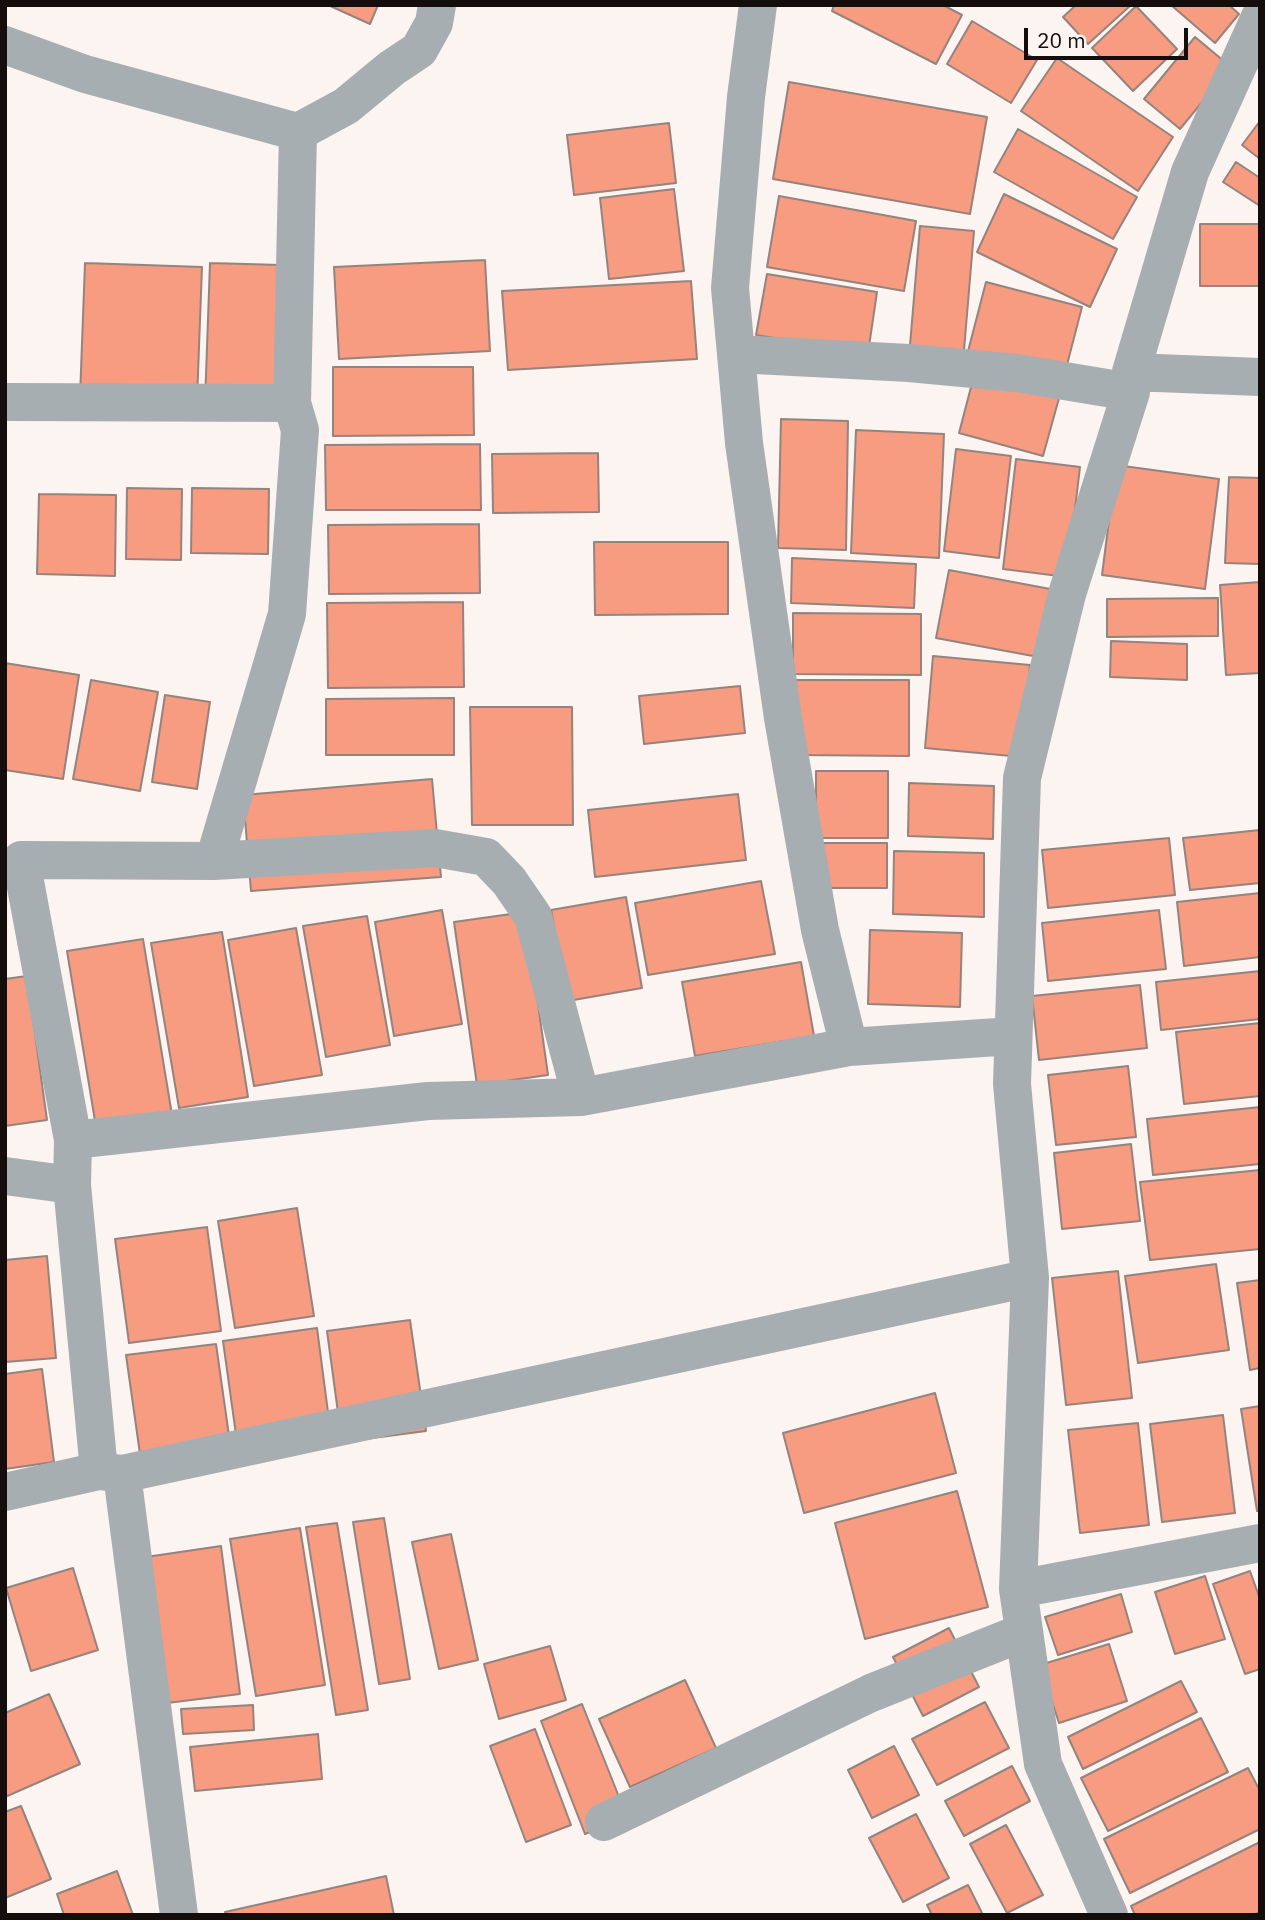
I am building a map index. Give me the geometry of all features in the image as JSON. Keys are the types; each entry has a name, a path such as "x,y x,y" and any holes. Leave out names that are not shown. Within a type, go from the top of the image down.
{"street":[{"path":"5,45 85,74 298,132 346,106 392,68 419,50 434,23 437,5"},
{"path":"758,5 746,97 730,288 744,443 783,718 820,930 849,1047"},
{"path":"1109,1915 1043,1764 1018,1589 1030,1278 1012,1084 1022,778 1068,594 1190,172 1260,17"},
{"path":"214,861 287,614 300,430 292,403 298,132"},
{"path":"736,354 909,363 1131,382 1260,377"},
{"path":"5,402 292,403"},
{"path":"179,1915 111,1473 72,1185 73,1140 13,854 214,861 435,848 486,857 509,881 533,916 581,1097"},
{"path":"73,1140 428,1101 581,1097 849,1047 1013,1036"},
{"path":"5,1176 72,1185"},
{"path":"5,1492 111,1473 1030,1278"},
{"path":"1018,1589 1260,1543"},
{"path":"604,1822 871,1693 1024,1632"}],"building":[{"path":"328,5 378,5 370,24"},
{"path":"834,5 943,5 962,15 936,64 832,11"},
{"path":"1076,5 1131,5 1088,44 1063,17"},
{"path":"1171,5 1229,5 1239,14 1215,43"},
{"path":"1136,6 1177,49 1133,91 1092,48"},
{"path":"972,21 1037,60 1011,103 947,64"},
{"path":"1195,37 1231,67 1180,129 1144,99"},
{"path":"1057,58 1173,137 1138,191 1021,111"},
{"path":"789,82 987,117 970,214 773,179"},
{"path":"1260,121 1260,159 1242,145"},
{"path":"669,123 676,183 574,195 567,135"},
{"path":"1018,129 1137,197 1113,239 994,172"},
{"path":"1236,162 1260,178 1260,206 1223,182"},
{"path":"674,189 684,271 609,279 600,198"},
{"path":"1004,194 1117,249 1090,307 977,252"},
{"path":"779,196 916,221 904,291 767,267"},
{"path":"1200,224 1260,224 1260,286 1200,286"},
{"path":"920,226 974,231 963,362 909,357"},
{"path":"485,260 490,351 339,359 334,267"},
{"path":"85,263 202,267 197,401 80,397"},
{"path":"210,263 281,265 277,406 205,403"},
{"path":"767,274 877,292 868,353 756,335"},
{"path":"691,281 697,359 508,370 502,291"},
{"path":"986,282 1082,307 1062,384 966,359"},
{"path":"333,367 473,367 474,435 333,436"},
{"path":"976,368 1061,391 1043,456 959,433"},
{"path":"781,419 848,421 846,550 778,548"},
{"path":"856,430 944,434 939,558 851,553"},
{"path":"480,444 481,510 326,510 325,445"},
{"path":"956,449 1011,456 999,558 944,551"},
{"path":"598,453 599,512 493,513 492,454"},
{"path":"1016,459 1080,467 1067,577 1003,569"},
{"path":"1116,465 1219,479 1205,589 1102,575"},
{"path":"1229,477 1260,478 1260,564 1225,563"},
{"path":"127,488 182,489 181,560 126,559"},
{"path":"192,488 269,489 268,554 191,553"},
{"path":"39,494 116,495 115,576 37,574"},
{"path":"479,524 480,593 329,594 328,525"},
{"path":"594,542 728,542 728,614 595,615"},
{"path":"792,558 916,564 914,608 791,603"},
{"path":"949,570 1061,591 1049,659 936,638"},
{"path":"1260,582 1260,673 1226,675 1220,585"},
{"path":"1218,598 1218,636 1107,637 1107,599"},
{"path":"463,602 464,687 328,688 327,603"},
{"path":"793,613 921,614 921,675 793,674"},
{"path":"1111,641 1187,644 1187,680 1110,677"},
{"path":"933,656 1030,665 1022,757 925,748"},
{"path":"5,663 79,675 63,779 5,770"},
{"path":"91,680 158,692 140,791 73,779"},
{"path":"796,680 909,680 909,756 796,755"},
{"path":"740,686 745,733 644,744 639,696"},
{"path":"165,695 210,702 197,789 152,782"},
{"path":"454,698 454,755 326,755 326,699"},
{"path":"470,707 572,707 573,825 472,825"},
{"path":"816,771 888,771 888,838 816,838"},
{"path":"432,779 441,877 251,891 243,795"},
{"path":"909,783 994,786 993,839 908,836"},
{"path":"738,794 746,860 595,877 588,810"},
{"path":"1260,830 1260,883 1190,890 1183,838"},
{"path":"1169,838 1175,895 1048,908 1042,850"},
{"path":"818,843 887,843 887,888 819,888"},
{"path":"894,851 984,853 984,917 893,914"},
{"path":"761,881 775,954 648,975 635,903"},
{"path":"1260,893 1260,957 1184,966 1177,902"},
{"path":"626,897 642,988 568,1001 551,910"},
{"path":"442,910 462,1024 394,1036 375,922"},
{"path":"1159,910 1166,969 1048,981 1042,923"},
{"path":"525,912 548,1075 477,1085 454,922"},
{"path":"367,916 390,1045 326,1057 303,926"},
{"path":"296,928 322,1075 254,1086 228,940"},
{"path":"870,930 962,933 960,1007 868,1004"},
{"path":"222,932 248,1097 179,1108 151,943"},
{"path":"143,939 172,1115 96,1127 67,951"},
{"path":"801,962 814,1036 695,1056 682,982"},
{"path":"1260,971 1260,1019 1161,1030 1156,982"},
{"path":"27,976 47,1120 5,1126 5,979"},
{"path":"1140,985 1147,1048 1039,1060 1032,996"},
{"path":"1260,1023 1260,1096 1184,1104 1176,1032"},
{"path":"1128,1066 1136,1137 1056,1145 1048,1075"},
{"path":"1260,1107 1260,1164 1153,1175 1147,1119"},
{"path":"1131,1144 1140,1221 1062,1229 1054,1153"},
{"path":"1260,1170 1260,1249 1150,1260 1140,1182"},
{"path":"297,1208 314,1316 235,1328 218,1221"},
{"path":"207,1227 221,1331 129,1343 115,1239"},
{"path":"47,1256 56,1358 5,1362 5,1260"},
{"path":"1216,1264 1229,1350 1138,1363 1125,1276"},
{"path":"1118,1271 1132,1398 1066,1405 1052,1278"},
{"path":"1260,1280 1260,1368 1250,1370 1237,1283"},
{"path":"410,1320 426,1431 342,1442 327,1331"},
{"path":"317,1328 332,1443 239,1456 223,1341"},
{"path":"216,1344 232,1457 142,1468 126,1355"},
{"path":"42,1369 54,1462 5,1469 5,1374"},
{"path":"935,1393 956,1473 804,1513 783,1433"},
{"path":"1260,1406 1260,1511 1257,1511 1241,1409"},
{"path":"1223,1415 1235,1513 1162,1522 1150,1424"},
{"path":"1138,1423 1149,1525 1080,1533 1068,1430"},
{"path":"957,1491 988,1607 865,1639 835,1523"},
{"path":"384,1518 410,1679 379,1684 353,1522"},
{"path":"337,1523 368,1710 336,1715 306,1527"},
{"path":"300,1528 325,1685 256,1696 230,1539"},
{"path":"451,1534 478,1660 439,1669 412,1542"},
{"path":"221,1546 240,1694 167,1703 146,1557"},
{"path":"73,1568 98,1650 31,1671 6,1588"},
{"path":"1250,1571 1260,1599 1260,1669 1245,1674 1213,1584"},
{"path":"1205,1576 1225,1639 1175,1654 1155,1592"},
{"path":"1121,1594 1132,1632 1058,1655 1045,1617"},
{"path":"949,1628 979,1687 923,1716 893,1657"},
{"path":"1109,1644 1127,1701 1059,1723 1040,1665"},
{"path":"550,1646 566,1700 499,1719 484,1664"},
{"path":"685,1680 716,1748 630,1787 599,1719"},
{"path":"1181,1681 1197,1712 1083,1769 1068,1737"},
{"path":"49,1694 80,1764 5,1797 5,1713"},
{"path":"985,1702 1009,1748 937,1785 912,1739"},
{"path":"582,1704 627,1817 585,1834 541,1721"},
{"path":"253,1705 254,1730 183,1734 181,1709"},
{"path":"1201,1718 1228,1772 1108,1831 1081,1778"},
{"path":"535,1729 571,1825 526,1842 490,1746"},
{"path":"318,1734 322,1779 195,1791 190,1747"},
{"path":"894,1746 919,1795 872,1818 848,1770"},
{"path":"1012,1766 1030,1801 964,1836 945,1801"},
{"path":"1248,1768 1260,1791 1260,1829 1130,1893 1104,1839"},
{"path":"21,1806 51,1879 5,1898 5,1812"},
{"path":"916,1814 949,1878 903,1902 869,1838"},
{"path":"1006,1825 1043,1895 1007,1913 970,1844"},
{"path":"1260,1842 1260,1912 1253,1915 1135,1915 1131,1906"},
{"path":"117,1871 133,1915 64,1915 57,1894"},
{"path":"386,1876 394,1915 226,1915 225,1912"},
{"path":"968,1885 983,1915 932,1915 927,1905"}]}
